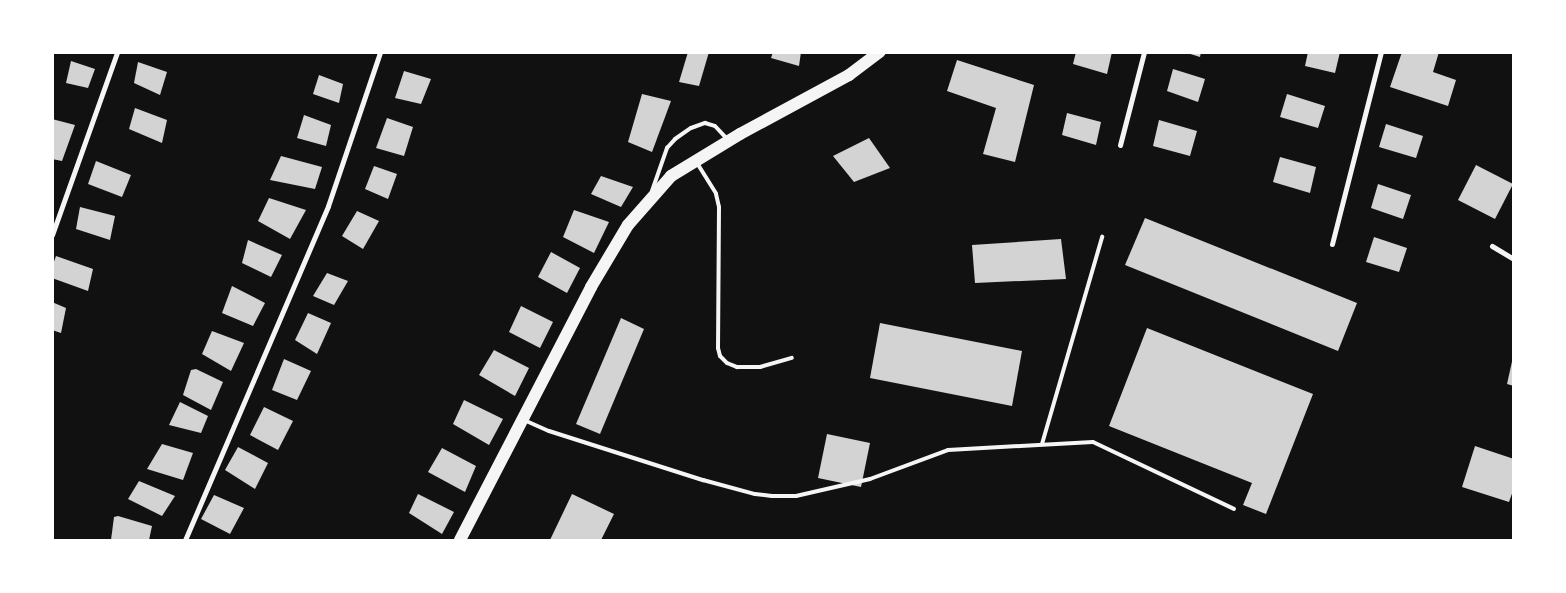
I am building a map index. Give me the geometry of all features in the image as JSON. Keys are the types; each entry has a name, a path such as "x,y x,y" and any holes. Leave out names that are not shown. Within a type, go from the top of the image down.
{"main road":[{"path":"460,540 591,287 628,225 671,176 729,141 849,75 880,52"}],"street":[{"path":"52,235 117,52"},
{"path":"185,540 328,206 380,52"},
{"path":"1120,145 1144,52"},
{"path":"1332,244 1381,52"},
{"path":"1492,246 1514,259"}],"lane":[{"path":"648,202 667,148 675,139 691,128 704,123 715,126 729,141"},
{"path":"696,161 716,194 719,207 718,348 720,356 728,363 737,367 760,367 792,358"},
{"path":"1042,444 1102,237"},
{"path":"522,419 549,431 703,480 755,494 772,496 796,496 870,479 948,450 1093,442 1234,509"}],"building":[{"path":"688,52 709,52 699,86 679,82"},
{"path":"773,52 801,52 799,66 771,58"},
{"path":"1076,52 1112,52 1107,74 1073,64"},
{"path":"1184,52 1201,52 1200,57"},
{"path":"1308,52 1340,52 1335,73 1305,66"},
{"path":"1402,52 1439,52 1433,72 1456,80 1448,106 1390,87"},
{"path":"957,60 1034,85 1015,162 983,154 996,108 947,91"},
{"path":"71,61 95,69 88,88 66,83"},
{"path":"138,62 167,72 160,95 134,83"},
{"path":"1173,69 1205,79 1198,102 1167,91"},
{"path":"404,71 431,79 421,104 395,98"},
{"path":"319,75 343,84 339,103 313,94"},
{"path":"642,94 671,101 652,152 628,142"},
{"path":"1287,94 1325,106 1318,128 1280,117"},
{"path":"135,108 167,120 162,143 129,129"},
{"path":"1067,113 1101,122 1096,145 1062,135"},
{"path":"304,115 331,125 326,146 297,138"},
{"path":"387,118 413,127 404,156 376,148"},
{"path":"52,119 75,125 62,161 52,159"},
{"path":"1159,120 1197,131 1190,156 1153,146"},
{"path":"1386,124 1423,136 1416,158 1379,147"},
{"path":"869,138 890,168 854,182 833,156"},
{"path":"281,156 322,167 315,189 270,180"},
{"path":"1280,157 1316,167 1310,193 1273,182"},
{"path":"96,161 131,175 122,197 88,184"},
{"path":"1476,165 1513,184 1495,219 1458,200"},
{"path":"374,166 397,174 388,199 365,189"},
{"path":"601,176 633,187 621,207 591,194"},
{"path":"1378,184 1411,195 1403,219 1371,208"},
{"path":"269,198 306,210 290,239 258,221"},
{"path":"80,207 115,216 110,240 76,229"},
{"path":"574,210 609,222 594,253 563,237"},
{"path":"357,211 379,221 363,249 342,236"},
{"path":"1145,218 1357,303 1338,351 1125,265"},
{"path":"1374,237 1407,248 1399,272 1366,262"},
{"path":"1061,239 1066,279 975,283 972,245"},
{"path":"248,240 282,255 271,277 242,263"},
{"path":"551,252 580,268 567,293 538,277"},
{"path":"56,256 93,269 88,291 52,278 52,267"},
{"path":"327,273 348,281 334,305 313,296"},
{"path":"232,286 265,303 253,326 222,313"},
{"path":"52,302 66,308 61,333 52,330"},
{"path":"521,306 553,322 540,348 509,332"},
{"path":"308,313 331,323 317,354 295,340"},
{"path":"621,318 644,329 600,434 576,424"},
{"path":"880,323 1022,351 1012,406 870,378"},
{"path":"1147,328 1313,394 1266,514 1243,505 1252,483 1109,426"},
{"path":"212,331 244,343 231,371 202,354"},
{"path":"494,350 529,368 515,396 479,375"},
{"path":"1514,357 1514,386 1507,384"},
{"path":"284,359 311,371 297,400 272,390"},
{"path":"196,369 223,382 211,410 183,395 191,370"},
{"path":"464,400 503,419 489,445 453,424"},
{"path":"180,402 208,416 201,433 169,425"},
{"path":"264,407 293,421 278,450 250,435"},
{"path":"827,434 870,443 861,487 818,478"},
{"path":"162,444 193,453 183,480 147,469"},
{"path":"1475,446 1514,459 1514,488 1509,502 1462,487"},
{"path":"238,447 268,463 255,489 225,470"},
{"path":"442,448 476,466 465,492 428,472"},
{"path":"139,481 175,496 162,516 128,499"},
{"path":"418,494 454,512 442,534 409,513"},
{"path":"572,494 614,514 601,540 550,540"},
{"path":"214,495 244,508 230,534 201,519"},
{"path":"118,516 152,526 149,540 111,540 114,517"}]}
